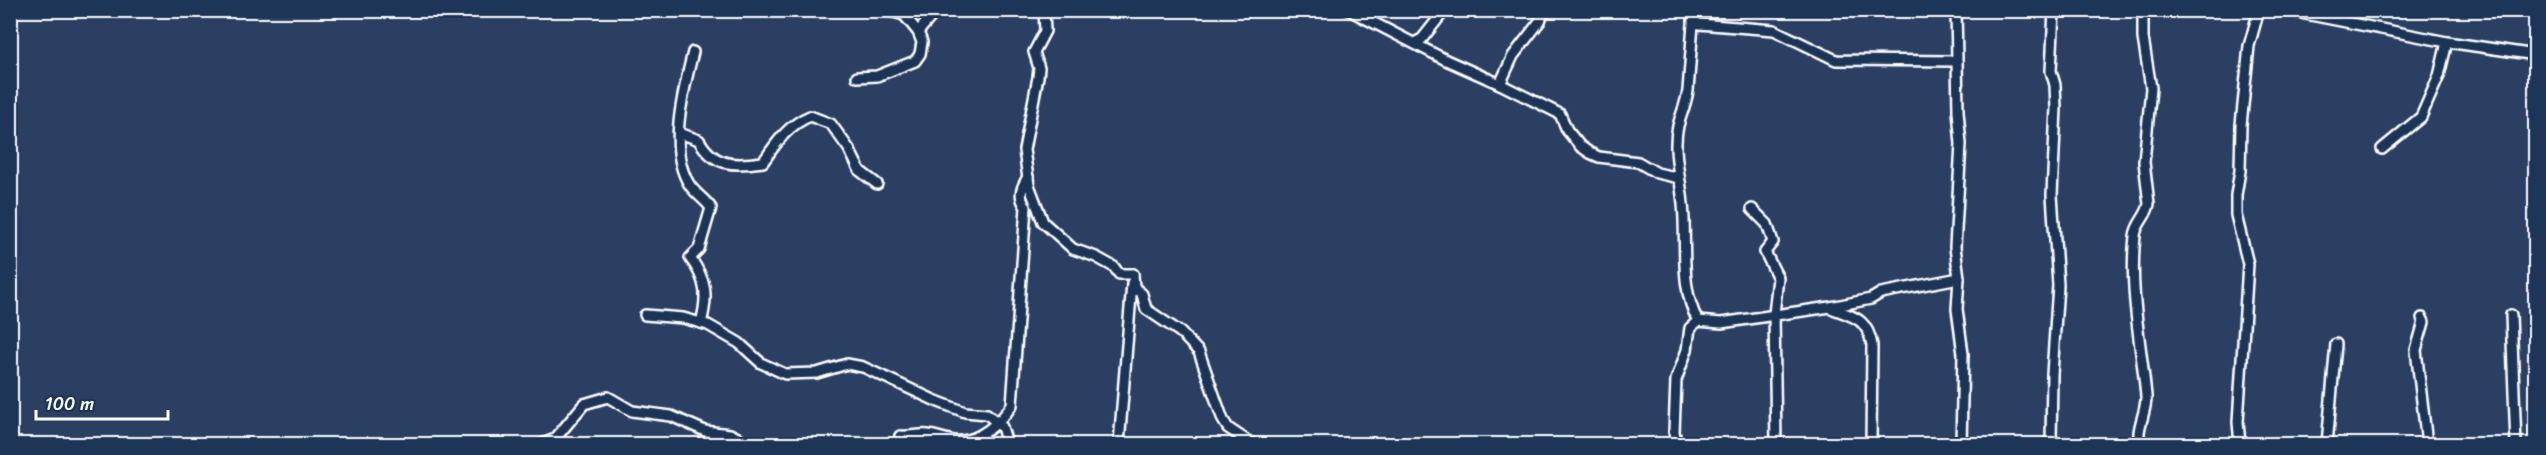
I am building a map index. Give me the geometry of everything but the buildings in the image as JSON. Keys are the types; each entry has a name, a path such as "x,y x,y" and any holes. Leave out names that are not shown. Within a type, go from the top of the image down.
{"street":[{"path":"857,77 877,76 915,61 920,54 922,42 918,32 904,15 886,10"},
{"path":"918,32 937,10"},
{"path":"1044,10 1045,31 1034,52 1038,77 1025,141 1028,177 1043,222 1049,230 1073,249 1096,257 1114,267 1119,274 1133,274"},
{"path":"1349,10 1446,60 1560,114 1567,130 1580,146 1590,153 1599,157 1638,162 1657,173 1679,178"},
{"path":"1414,43 1422,39 1445,10"},
{"path":"1500,84 1513,56 1539,21 1544,10"},
{"path":"1956,10 1961,153 1955,247 1959,278 1957,309 1963,354 1960,444"},
{"path":"2051,444 2052,362 2058,285 2052,195 2056,108 2055,86 2051,71 2054,10"},
{"path":"2141,444 2139,434 2145,415 2146,399 2135,312 2134,242 2136,226 2148,211 2149,204 2144,162 2151,88 2143,38 2143,10"},
{"path":"2240,444 2238,422 2248,264 2236,214 2236,195 2241,171 2240,143 2246,68 2253,26 2259,10"},
{"path":"2285,10 2447,42 2535,55"},
{"path":"1693,15 1699,24 1774,30 1836,60 1957,61"},
{"path":"1693,15 1687,98 1678,127 1677,170 1683,206 1685,260 1692,309 1698,321"},
{"path":"2382,148 2421,117 2439,76 2447,42"},
{"path":"693,52 679,134 678,154 685,177 695,192 711,208 699,249 690,258 705,281 706,301 701,323"},
{"path":"679,134 699,140 707,154 718,162 751,164 763,162 779,139 795,122 810,116 831,124 849,149 860,171 877,184"},
{"path":"899,444 900,436 913,434 958,441 970,438 999,423 1012,405 1026,207 1021,199 1021,192 1028,177"},
{"path":"1752,209 1767,224 1773,242 1765,252 1778,279 1774,314 1776,444"},
{"path":"1119,444 1133,274"},
{"path":"1133,274 1134,287 1142,294 1146,309 1180,332 1199,352 1222,420 1228,428 1252,444"},
{"path":"1677,444 1674,432 1676,380 1687,350 1690,328 1698,321 1721,323 1830,307 1871,299 1881,293 1959,278"},
{"path":"1830,307 1865,324 1870,334 1872,345 1871,444"},
{"path":"645,315 683,318 701,323 726,334 761,363 785,374 817,373 847,364 862,367 936,401 965,411 987,414 999,423 1007,444"},
{"path":"2511,315 2516,444"},
{"path":"2422,318 2424,322 2416,350 2427,444"},
{"path":"2327,444 2336,344"},
{"path":"542,444 555,439 584,404 608,397 633,411 671,416 705,431 730,434 750,444"}]}
